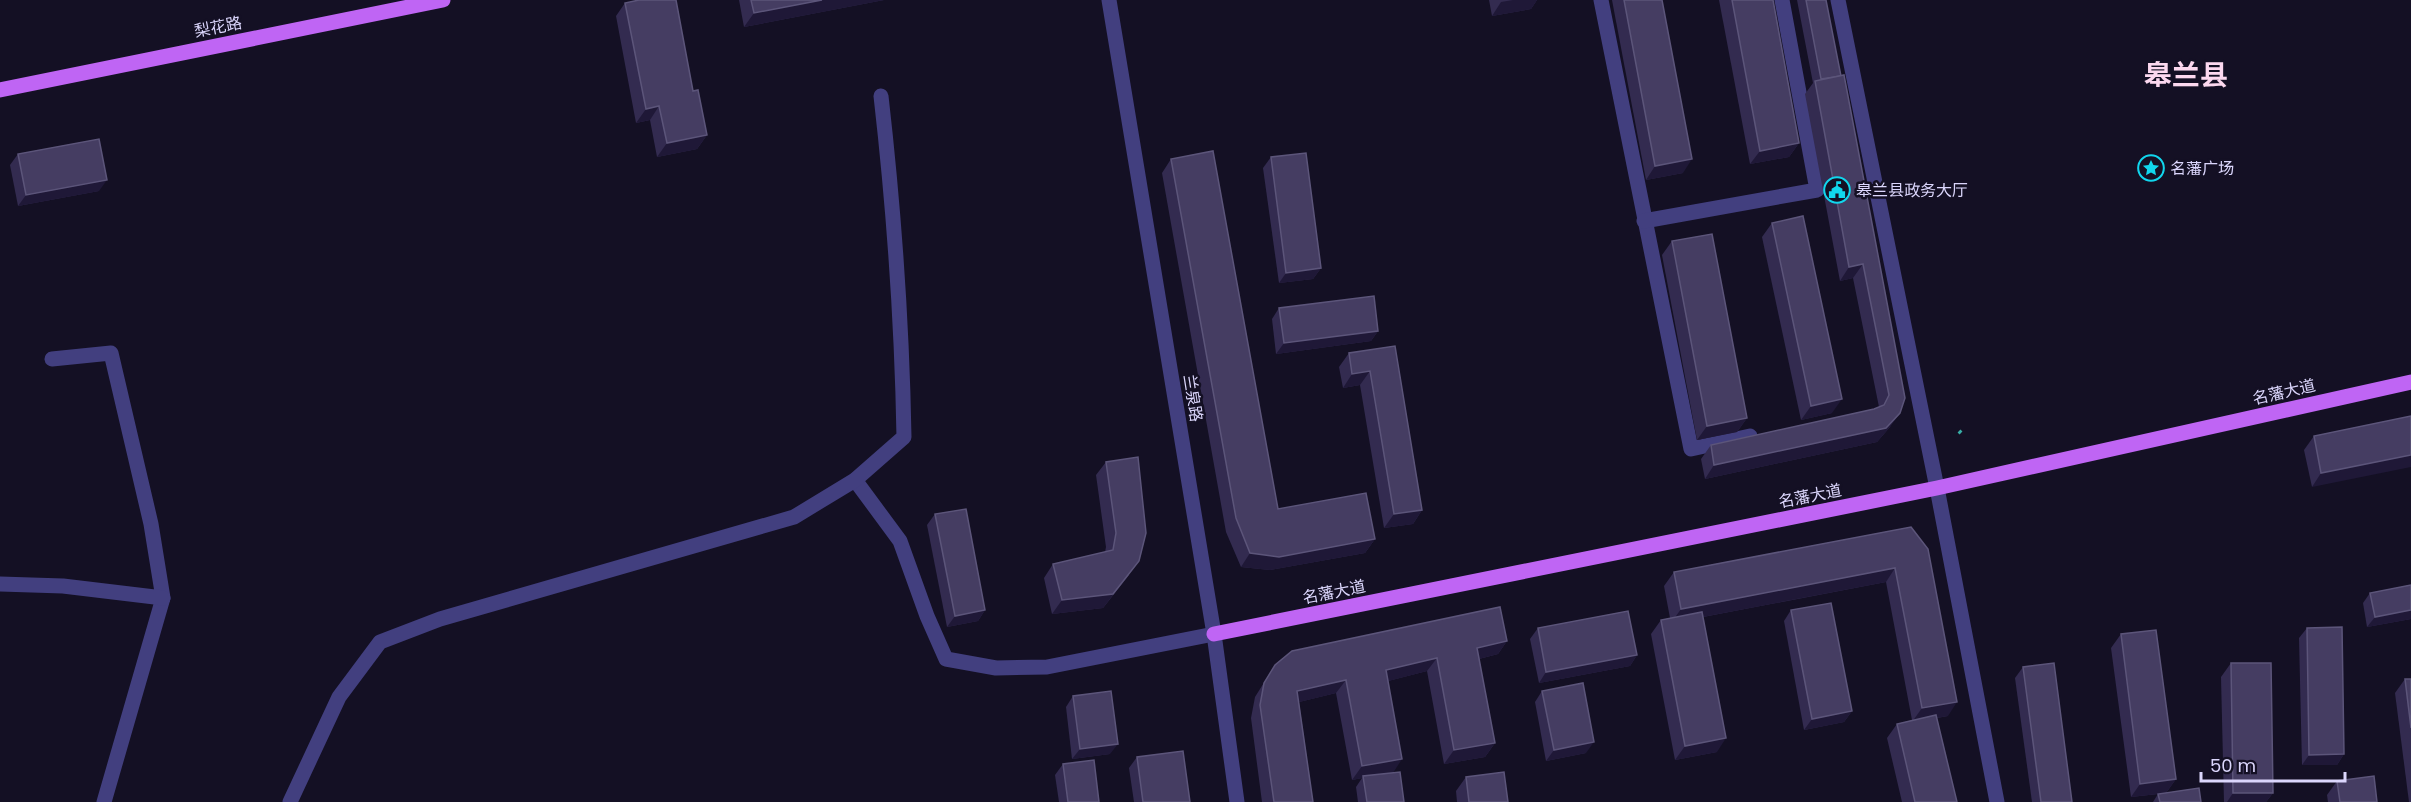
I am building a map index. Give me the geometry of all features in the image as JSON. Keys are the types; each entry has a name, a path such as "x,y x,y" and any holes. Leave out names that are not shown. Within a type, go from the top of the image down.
{"main road":[{"name":"梨花路","path":"0,90 439,0"},
{"name":"名藩大道","path":"1214,634 1937,488 2411,382"}],"street":[{"name":"兰泉路","path":"1109,0 1214,634 1237,802"},
{"path":"1601,0 1690,449 1768,433"},
{"path":"1644,221 1817,190 1782,0"},
{"path":"1838,0 1937,488 1997,802"},
{"path":"290,802 339,697 380,642 440,619 794,517 855,480 904,437 903,346 892,197 881,96"},
{"path":"52,359 111,353 151,524 163,598 104,802"},
{"path":"855,480 900,541 927,616 946,659 996,668 1047,667 1214,634"},
{"path":"0,584 63,586 163,598"}],"building":[{"path":"639,0 676,0 693,91 698,90 707,135 667,143 659,106 646,109 625,3"},
{"path":"751,0 822,0 754,13"},
{"path":"1624,0 1662,0 1692,159 1655,166"},
{"path":"1732,0 1773,0 1799,143 1760,151"},
{"path":"1806,0 1826,0 1841,76 1821,79"},
{"path":"1844,75 1905,398 1900,413 1886,428 1714,465 1711,445 1874,409 1884,405 1889,395 1863,264 1849,267 1815,81"},
{"path":"99,139 107,180 26,195 18,154"},
{"path":"1213,151 1278,509 1366,493 1375,539 1279,557 1250,553 1236,518 1171,159"},
{"path":"1306,153 1321,268 1286,273 1271,157"},
{"path":"1803,216 1842,399 1811,406 1772,223"},
{"path":"1712,234 1747,418 1707,426 1672,241"},
{"path":"1374,296 1378,331 1284,343 1279,308"},
{"path":"1395,346 1422,510 1394,514 1370,371 1352,374 1349,353"},
{"path":"2411,416 2411,455 2321,473 2314,436"},
{"path":"1138,457 1146,533 1139,561 1113,594 1062,600 1053,564 1113,550 1116,533 1106,462"},
{"path":"966,509 985,610 955,616 935,514"},
{"path":"1911,527 1928,549 1957,702 1922,708 1895,568 1681,609 1674,572"},
{"path":"2411,585 2411,610 2375,617 2370,593"},
{"path":"1831,603 1852,711 1812,719 1791,610"},
{"path":"1500,607 1507,641 1477,648 1495,743 1454,750 1437,658 1386,670 1402,759 1362,766 1346,680 1297,691 1313,802 1274,802 1260,705 1264,683 1275,665 1292,651"},
{"path":"1628,611 1637,655 1546,672 1538,628"},
{"path":"1702,612 1726,738 1685,746 1661,620"},
{"path":"2342,627 2344,754 2309,755 2307,628"},
{"path":"2156,630 2176,779 2140,784 2121,634"},
{"path":"2054,663 2072,802 2041,802 2023,667"},
{"path":"2231,663 2271,663 2273,793 2233,793"},
{"path":"2405,679 2411,679 2411,728"},
{"path":"1583,683 1594,742 1554,750 1542,691"},
{"path":"1111,691 1118,744 1080,749 1073,696"},
{"path":"1936,715 1957,802 1915,802 1897,724"},
{"path":"1183,751 1190,802 1143,802 1137,757"},
{"path":"1094,760 1099,802 1068,802 1063,764"},
{"path":"1400,772 1404,802 1367,802 1363,776"},
{"path":"1504,772 1508,802 1469,802 1466,777"},
{"path":"2374,776 2377,802 2340,802 2337,781"},
{"path":"2199,788 2201,802 2160,802 2158,794"}],"place":[{"name":"名藩广场","path":"2151,168"},
{"name":"皋兰县政务大厅","path":"1837,190"}],"district":[{"name":"皋兰县","path":"2186,75"}]}
